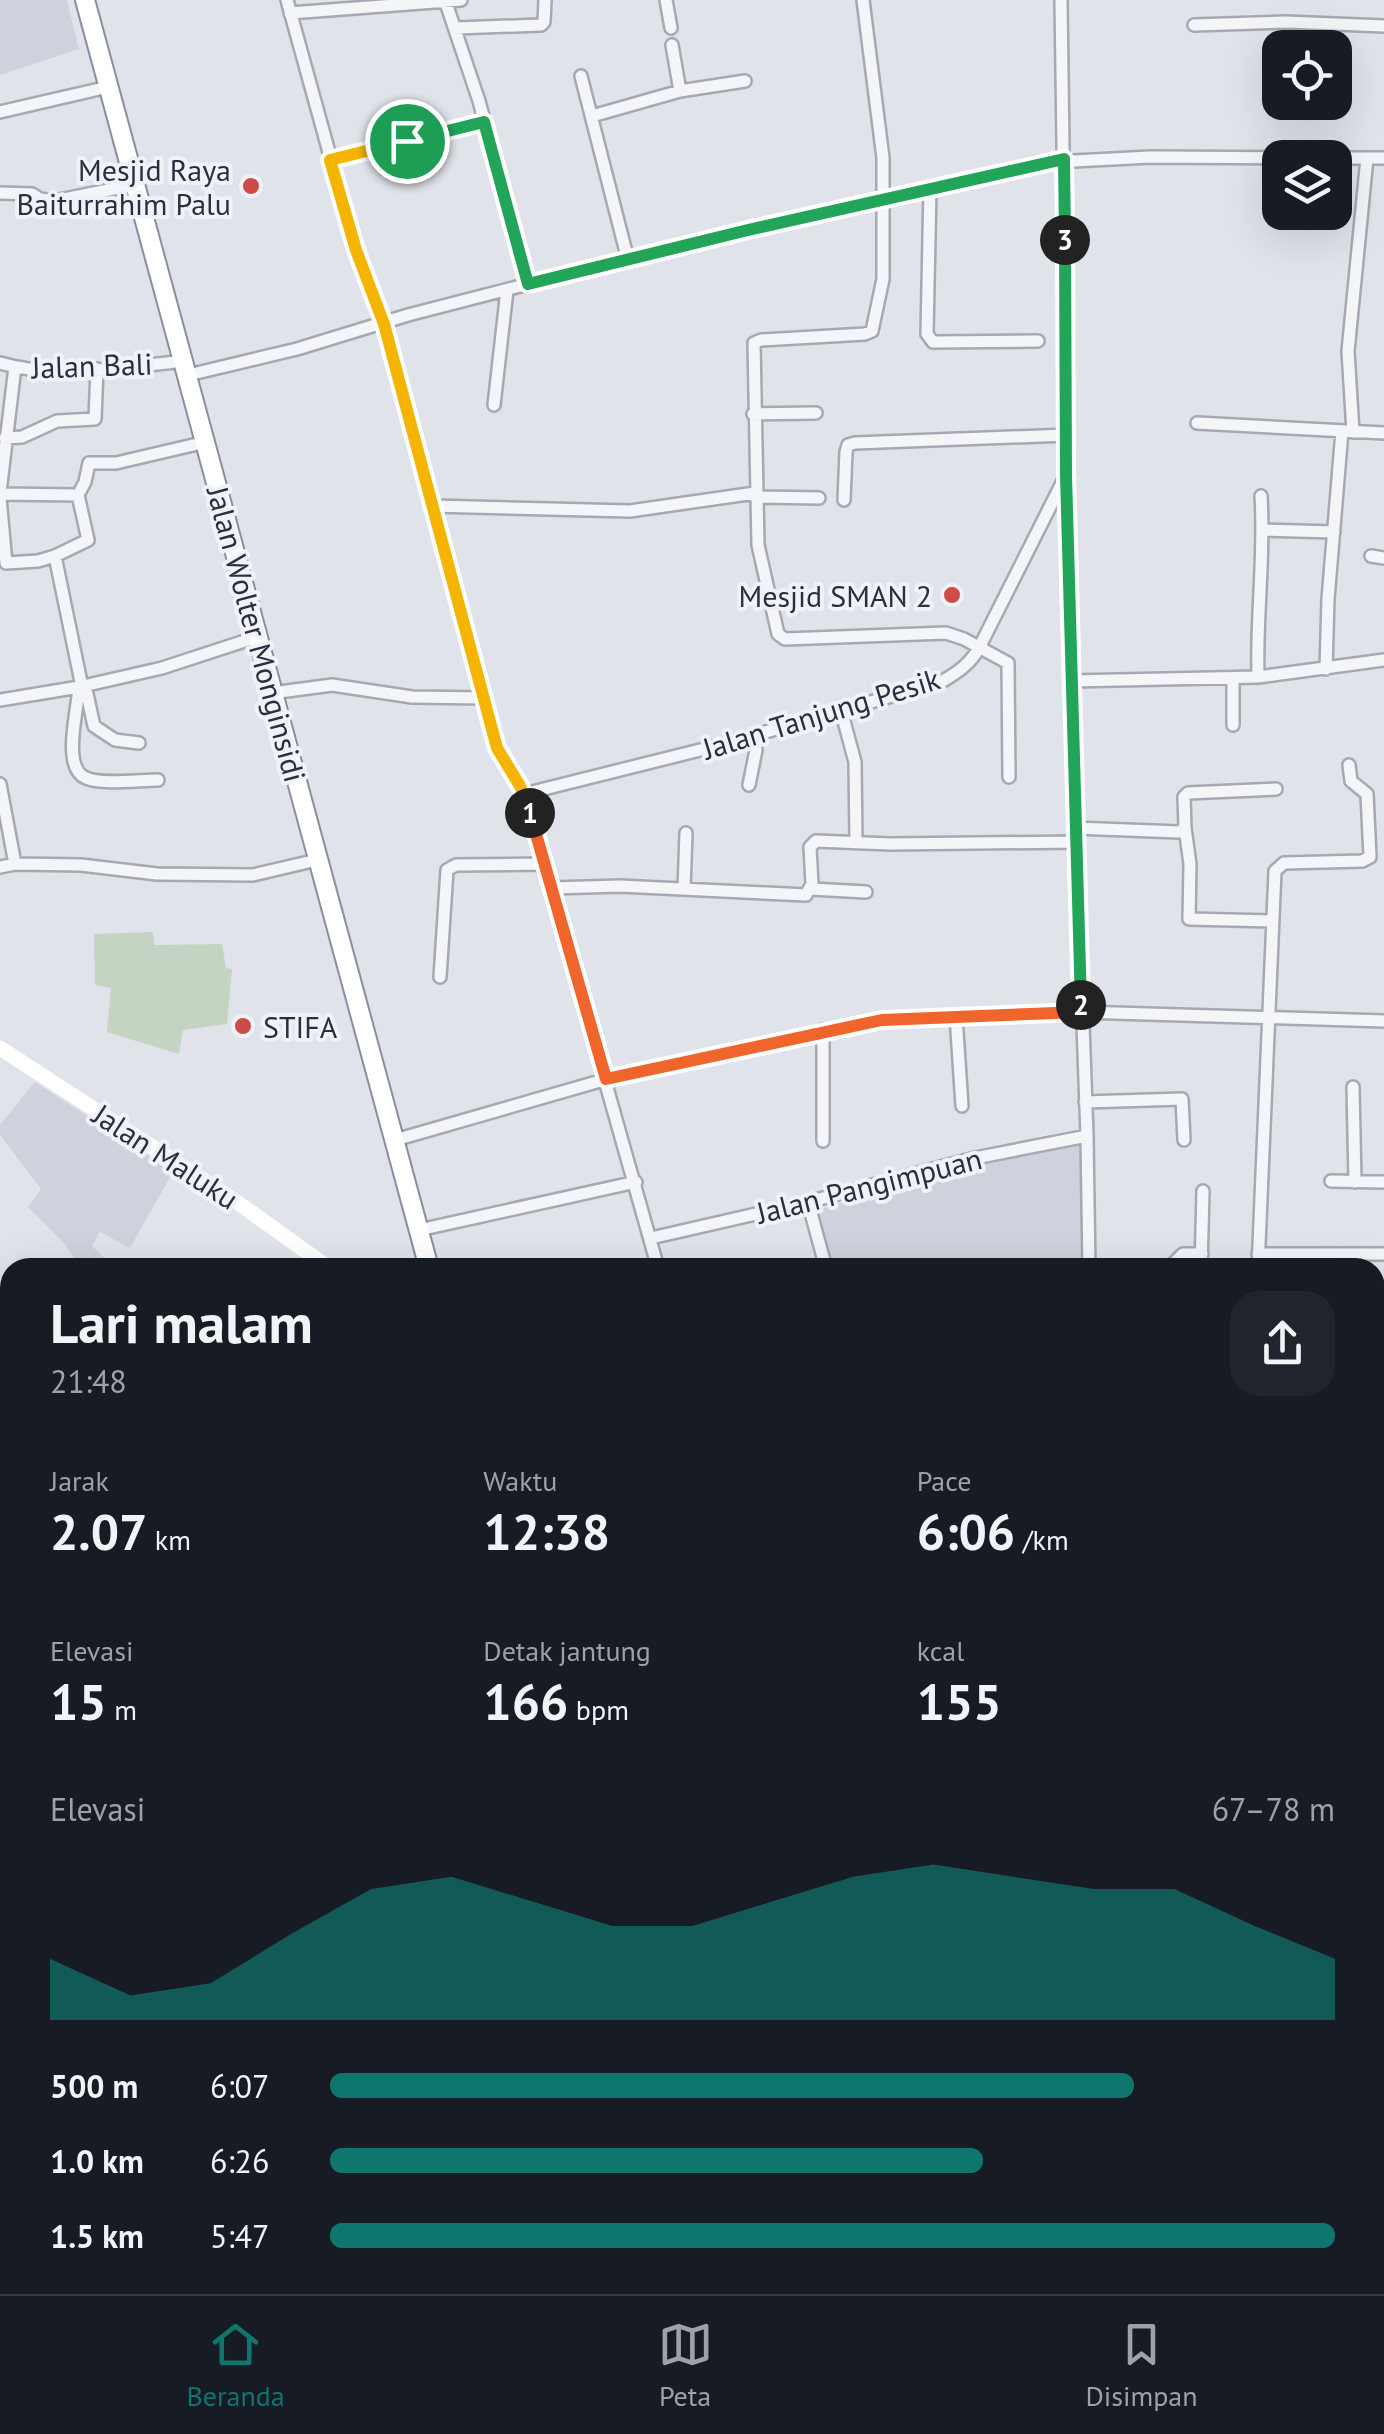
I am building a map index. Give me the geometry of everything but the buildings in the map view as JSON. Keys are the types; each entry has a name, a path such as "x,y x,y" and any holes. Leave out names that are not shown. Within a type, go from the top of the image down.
{"highway":[{"name":"Jalan Wolter Monginsidi","path":"85,0 426,1258"}],"main road":[{"name":"Jalan Maluku","path":"0,1048 234,1200 315,1258"}],"street":[{"path":"445,0 484,122 528,284"},
{"path":"462,0 288,6 356,250 384,324 497,748 524,794 546,864 656,1258"},
{"path":"454,28 541,25 544,0"},
{"path":"666,0 671,28"},
{"path":"864,0 883,158 882,289 872,331 853,338 760,340 754,344 758,544 778,634 784,639 946,633 1009,666 1010,777"},
{"path":"1061,0 1066,475 1089,1258"},
{"path":"1194,25 1286,22 1384,26"},
{"path":"672,45 680,91"},
{"path":"581,76 628,260"},
{"path":"592,116 680,91 745,82"},
{"path":"0,112 108,87"},
{"path":"330,160 484,122"},
{"name":"Jalan Bali","path":"0,363 97,370 186,368 297,349 528,284 1064,159 1262,158"},
{"path":"1352,158 1384,158"},
{"path":"1326,669 1334,532 1348,432 1348,351 1367,158"},
{"path":"0,193 32,194 54,201 133,184"},
{"path":"930,188 930,339 1038,340"},
{"path":"494,405 507,290"},
{"path":"15,367 0,495 6,563 38,561 88,540 78,495 89,463 116,463 206,442"},
{"path":"4,441 57,421 95,419 97,370"},
{"path":"753,414 816,412"},
{"path":"1196,424 1384,433"},
{"path":"844,500 846,452 855,443 1066,435"},
{"name":"Jalan Tanjung Pesik","path":"524,794 940,682 960,670 979,648 1066,475"},
{"path":"0,495 78,495"},
{"path":"432,506 630,511 755,495 818,498"},
{"path":"1258,677 1256,625 1264,530 1261,496"},
{"path":"1264,530 1334,532"},
{"path":"55,556 80,687 71,753 76,771 84,778 98,780 158,780"},
{"path":"0,700 162,668 257,638"},
{"path":"1071,681 1258,677 1384,660"},
{"path":"1232,725 1233,678"},
{"path":"272,693 324,685 412,697 484,698"},
{"path":"80,687 88,696 90,718 98,730 121,742 139,743"},
{"path":"841,710 855,762 856,842"},
{"path":"748,784 756,750 754,735"},
{"path":"1258,1258 1274,871 1280,864 1370,858 1367,794 1351,781 1349,766"},
{"path":"0,784 15,864"},
{"path":"1272,921 1188,918 1190,864 1184,797 1188,793 1276,790"},
{"path":"1075,828 1180,832 1185,828"},
{"path":"684,889 686,833"},
{"path":"552,888 620,886 806,895 811,889 812,843 1075,842"},
{"path":"0,867 81,865 157,874 253,874 317,860"},
{"path":"440,977 446,870 456,865 546,864"},
{"path":"811,889 866,892"},
{"path":"395,1140 606,1079 882,1020 1081,1012 1384,1022"},
{"path":"956,1016 962,1106"},
{"path":"823,1030 823,1141"},
{"path":"1352,1087 1355,1182"},
{"path":"1086,1102 1182,1099 1184,1140"},
{"name":"Jalan Pangimpuan","path":"651,1238 975,1158 1087,1136"},
{"path":"1331,1181 1384,1182"},
{"path":"419,1230 636,1182"},
{"path":"1202,1258 1203,1190"},
{"path":"808,1202 823,1258"},
{"path":"1179,1258 1183,1254 1202,1254"},
{"path":"1312,1258 1384,1254"}],"shaded area":[{"path":"0,0 67,0 79,49 0,75"},
{"path":"35,1082 173,1172 130,1248 100,1232 92,1246 105,1258 74,1258 28,1207 41,1189 0,1135 0,1125"},
{"path":"1084,1143 1084,1258 831,1258 818,1210 1033,1150"}],"green space":[{"path":"153,932 154,945 222,944 226,968 232,969 227,1024 183,1030 179,1054 107,1032 111,988 95,985 94,934"}],"place":[{"name":"Mesjid Raya Baiturrahim Palu","path":"251,186"},
{"name":"Mesjid SMAN 2","path":"952,595"},
{"name":"STIFA","path":"243,1026"}],"route":[{"path":"484,122 528,284 1064,159 1066,475 1081,1012 882,1020 606,1079 524,794 497,748 384,324 356,250 330,160 407,141 484,122"}]}
